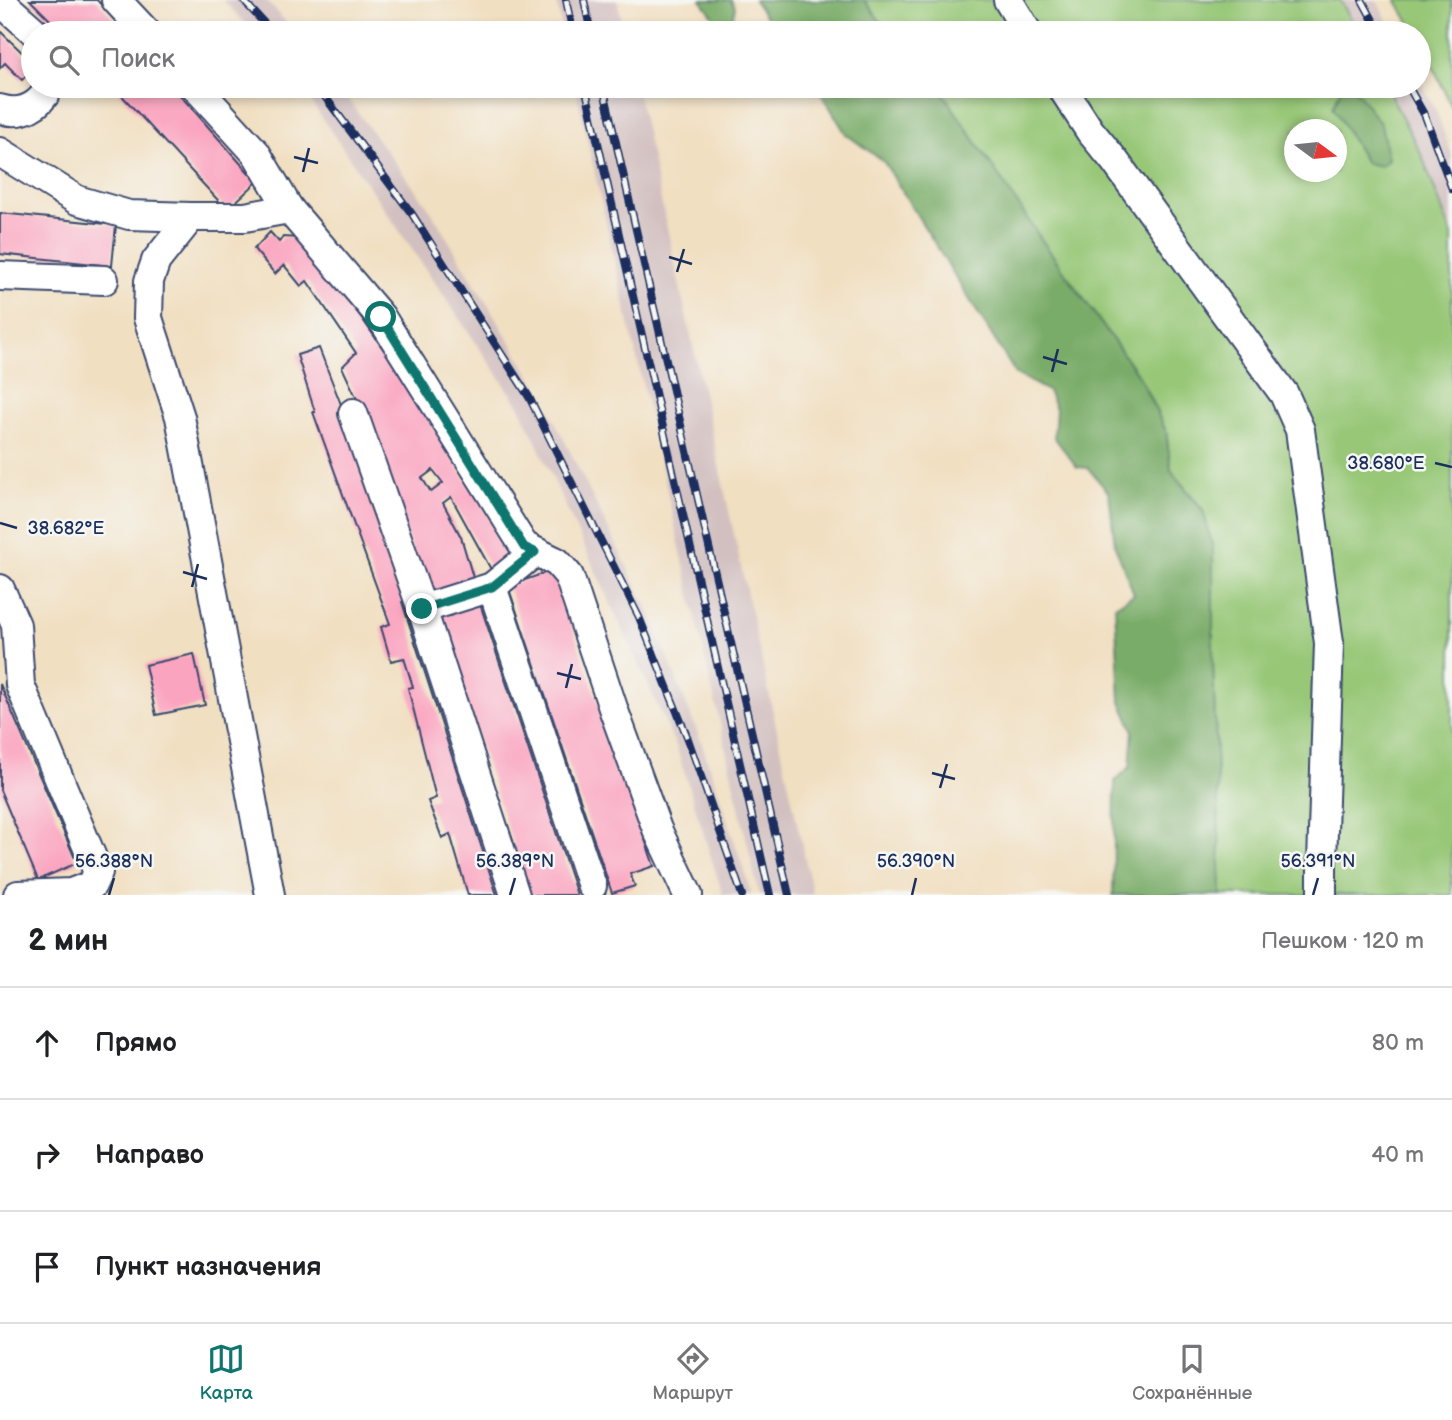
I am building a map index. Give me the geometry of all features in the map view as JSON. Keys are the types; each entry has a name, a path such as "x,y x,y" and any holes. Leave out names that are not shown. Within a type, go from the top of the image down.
{"street":[{"path":"116,0 136,21"},
{"path":"1008,0 1021,21"},
{"path":"0,1 22,21"},
{"path":"0,109 26,111 42,98"},
{"path":"206,98 256,153 289,209 381,317 524,547 557,562 569,576 657,829 688,895"},
{"path":"1069,98 1090,131 1284,394 1300,430 1329,643 1322,895"},
{"path":"0,152 78,200 129,215 245,217 289,209"},
{"path":"191,216 156,261 149,281 148,318 180,417 270,895"},
{"path":"0,276 104,280"},
{"path":"353,413 422,609 515,895"},
{"path":"422,609 492,587 535,552"},
{"path":"492,587 592,886"},
{"path":"0,589 16,625 20,685 98,872 92,885 71,892 18,895"}],"shaded area":[{"path":"223,0 266,0 285,21 243,21"},
{"path":"556,0 617,0 622,21 560,21"},
{"path":"1340,0 1376,0 1387,21 1352,21"},
{"path":"308,98 347,98 429,208 540,391 649,611 701,741 752,895 723,895 676,746 520,407"},
{"path":"578,98 639,98 813,895 759,895"},
{"path":"1392,98 1429,98 1436,111 1452,155 1452,235 1422,156"}],"green space":[{"path":"701,0 731,0 735,8 733,18 716,20"},
{"path":"754,0 864,0 880,21 769,21"},
{"path":"864,0 1340,0 1352,21 880,21"},
{"path":"1396,0 1452,0 1452,108 1431,61 1431,21 1408,21"},
{"path":"824,98 946,98 1041,239 1140,378 1166,431 1171,471 1203,510 1213,549 1213,662 1221,895 1113,895 1115,781 1130,767 1133,729 1120,700 1115,606 1134,594 1115,546 1109,493 1088,468 1077,467 1054,437 1056,409 1048,391 1016,374 884,162 846,134"},
{"path":"946,98 1392,98 1422,156 1452,235 1452,895 1221,895 1213,662 1213,549 1203,510 1171,470 1166,431 1140,378 1041,239"},
{"path":"1337,98 1362,98 1381,125 1388,159 1381,166 1366,163 1347,131 1347,119 1340,119 1333,107"}],"building":[{"path":"30,0 97,0 115,21 51,21"},
{"path":"0,31 21,51 21,79 5,63 0,68"},
{"path":"124,98 183,98 257,182 227,210"},
{"path":"0,213 116,225 112,266 0,254"},
{"path":"270,232 279,242 283,237 299,238 356,310 388,356 516,558 493,573 451,497 443,503 461,537 474,581 429,597 358,401 342,367 356,353 307,281 301,286 284,265 275,274 254,249","holes":["433,470 443,483 431,492 422,478"]},
{"path":"319,348 340,402 406,601 402,602 497,895 468,895 450,834 442,838 428,801 436,798 408,688 413,687 404,658 391,661 381,627 390,624 313,412 297,355"},
{"path":"553,570 654,866 630,874 635,886 612,893 508,586"},
{"path":"479,601 577,895 530,895 437,616"},
{"path":"194,654 205,705 156,715 145,665"},
{"path":"0,684 77,863 38,880 0,790"}],"railway":[{"path":"243,0 262,21"},
{"path":"566,0 570,21"},
{"path":"584,0 588,21"},
{"path":"1362,0 1373,21"},
{"path":"326,98 412,214 529,397 639,617 688,739 742,895"},
{"path":"588,98 770,895"},
{"path":"606,98 789,895"},
{"path":"1415,98 1425,116 1452,189"}],"route":[{"path":"381,317 524,547 535,552 492,587 422,609"}]}
